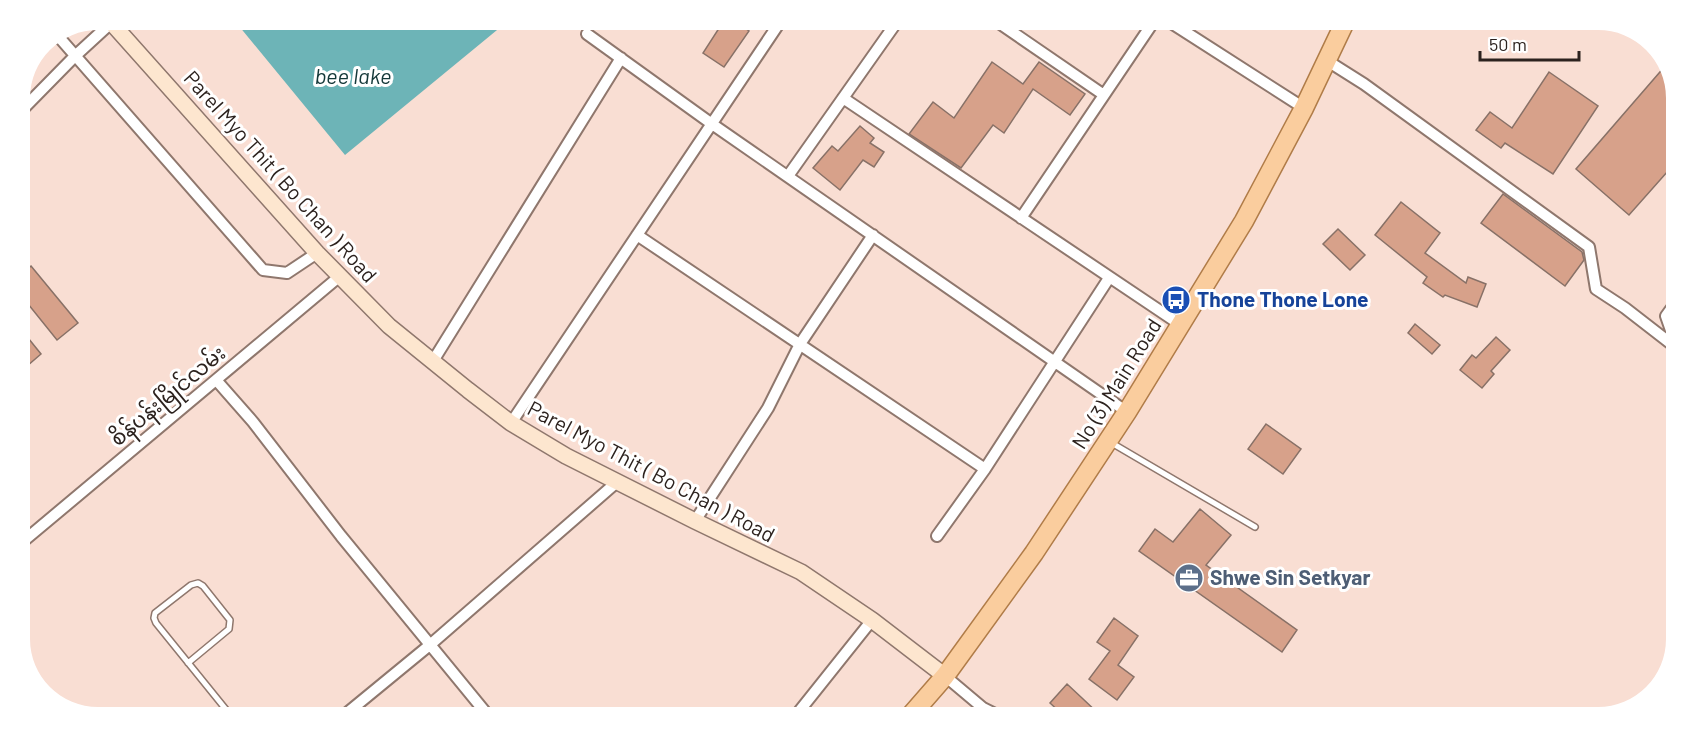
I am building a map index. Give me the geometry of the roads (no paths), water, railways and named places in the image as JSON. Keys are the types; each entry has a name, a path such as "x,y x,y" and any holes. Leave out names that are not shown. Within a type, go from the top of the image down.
{"main road":[{"name":"No (3) Main Road","path":"918,707 945,675 1034,553 1181,326 1244,221 1305,108 1341,30"}],"street":[{"path":"30,102 101,30"},
{"name":"Parel Myo Thit ( Bo Chan ) Road","path":"118,30 317,253 389,326 511,423 566,456 694,522 801,572 872,620 945,675"},
{"path":"511,423 775,30"},
{"path":"788,176 890,30"},
{"path":"1009,30 1104,95"},
{"path":"1021,218 1148,30"},
{"path":"1182,30 1305,108"},
{"path":"587,34 712,124 1127,412"},
{"path":"62,41 263,270 287,273 317,253"},
{"path":"433,361 621,58"},
{"path":"1326,60 1364,84 1589,247 1596,289 1666,340"},
{"path":"843,98 1181,326"},
{"path":"637,235 985,469"},
{"path":"694,522 768,408 800,344 873,235"},
{"name":"စိန်ပန်းမြိုင်လမ်း","path":"30,536 340,276"},
{"path":"937,536 985,469 1109,278"},
{"path":"216,381 253,422 341,536 481,707"},
{"path":"354,707 431,644 617,482"},
{"path":"803,707 872,620"},
{"path":"945,675 980,707"}],"lane":[{"path":"1108,441 1255,527"},
{"path":"188,663 231,625 230,620 203,586 198,583 191,585 155,613 154,618 188,663 224,707"}],"water":[{"name":"bee lake","path":"242,30 497,30 345,155"}],"place":[{"name":"Thone Thone Lone","path":"1176,300"},
{"name":"Shwe Sin Setkyar","path":"1189,578"}]}
